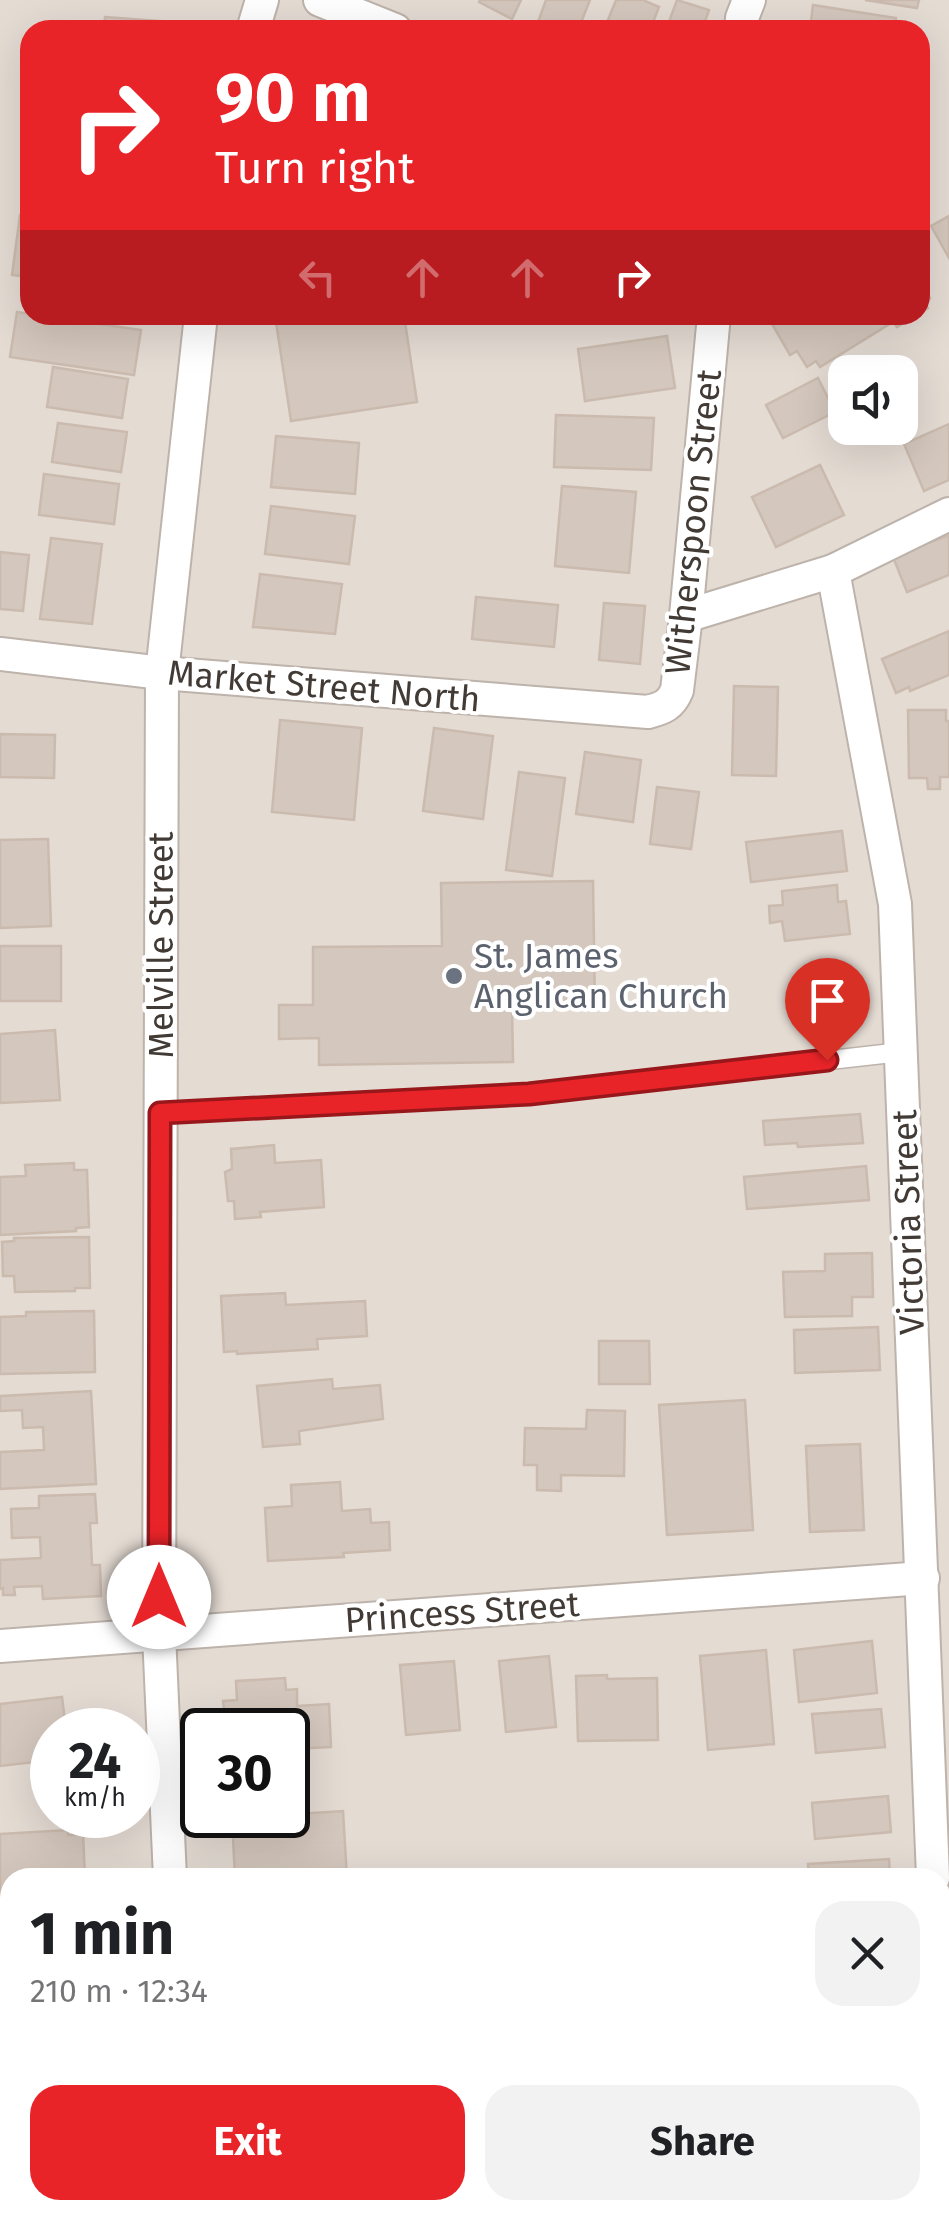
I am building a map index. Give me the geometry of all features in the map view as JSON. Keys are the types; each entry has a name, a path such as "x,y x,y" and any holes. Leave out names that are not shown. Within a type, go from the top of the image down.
{"street":[{"path":"320,0 370,20"},
{"name":"Melville Street","path":"170,1868 159,1634 162,673 200,325"},
{"name":"Witherspoon Street","path":"648,712 666,706 677,690 713,325"},
{"path":"686,616 833,571 949,514"},
{"name":"Victoria Street","path":"833,571 895,904 934,1868"},
{"name":"Market Street North","path":"0,654 162,673 648,712"},
{"name":"Princess Street","path":"0,1646 923,1578"}],"lane":[{"path":"160,1113 529,1094 902,1052"}],"shaded area":[{"path":"0,0 949,0 949,1868 0,1868"}],"building":[{"path":"480,0 521,0 512,19"},
{"path":"546,0 590,0 582,20 539,20"},
{"path":"616,0 643,0 659,7 654,20 608,20"},
{"path":"677,0 709,10 706,20 670,20"},
{"path":"865,0 919,0 917,8"},
{"path":"813,5 896,18 896,20 811,20"},
{"path":"20,215 20,276 12,275"},
{"path":"949,216 949,258 931,226"},
{"path":"17,312 20,325 107,325 141,330 134,375 10,357"},
{"path":"276,325 405,325 417,402 291,421"},
{"path":"773,325 888,325 839,355 828,355 828,362 820,367 816,361 807,367 797,351 790,355"},
{"path":"667,336 675,388 585,401 578,349"},
{"path":"53,367 128,379 122,418 47,407"},
{"path":"818,378 828,398 828,416 783,438 766,405"},
{"path":"556,415 654,418 651,470 554,467"},
{"path":"58,423 127,432 121,472 52,462"},
{"path":"949,424 949,480 924,491 904,445 918,445 918,438"},
{"path":"276,436 359,443 355,494 271,487"},
{"path":"820,465 844,515 776,547 752,497"},
{"path":"44,474 119,484 114,524 39,515"},
{"path":"562,486 636,492 629,573 555,566"},
{"path":"271,506 355,516 349,564 265,554"},
{"path":"949,535 949,575 907,592 893,557"},
{"path":"51,538 102,544 92,624 40,619"},
{"path":"0,552 29,555 23,611 0,609"},
{"path":"260,574 342,584 335,634 253,627"},
{"path":"476,597 558,605 554,647 472,639"},
{"path":"604,603 645,606 640,664 599,660"},
{"path":"949,631 949,675 896,693 882,659"},
{"path":"734,686 778,687 776,776 732,775"},
{"path":"908,710 946,710 949,777 940,777 940,789 928,789 927,778 909,778"},
{"path":"280,720 362,728 354,820 272,812"},
{"path":"434,728 493,736 483,819 423,811"},
{"path":"0,734 55,735 54,778 0,777"},
{"path":"585,752 641,760 633,822 576,814"},
{"path":"519,772 565,778 552,876 506,870"},
{"path":"657,787 699,792 691,849 650,844"},
{"path":"842,831 847,871 751,882 746,842"},
{"path":"48,839 51,926 0,928 0,840"},
{"name":"St. James Anglican Church","path":"593,881 595,1007 512,1008 513,1062 319,1065 319,1038 279,1039 279,1005 313,1005 313,947 442,946 441,883"},
{"path":"837,885 838,902 846,901 850,934 785,941 782,921 770,923 769,906 783,905 782,891"},
{"path":"0,946 61,946 61,1001 0,1001"},
{"path":"55,1030 60,1100 0,1103 0,1034"},
{"path":"860,1114 863,1143 765,1145 763,1121"},
{"path":"274,1145 275,1163 321,1160 324,1207 260,1212 261,1217 235,1219 234,1201 228,1201 225,1172 232,1169 231,1149"},
{"path":"74,1163 74,1170 87,1170 89,1227 0,1235 0,1177 26,1176 25,1165"},
{"path":"866,1166 869,1200 747,1209 744,1177"},
{"path":"89,1237 90,1288 15,1292 14,1276 3,1276 2,1242 14,1238"},
{"path":"872,1253 873,1297 852,1297 852,1316 785,1317 783,1272 825,1271 825,1254"},
{"path":"285,1293 286,1305 365,1301 367,1336 317,1339 318,1349 224,1352 221,1296"},
{"path":"94,1311 95,1372 0,1374 0,1317 26,1316 26,1312"},
{"path":"878,1327 880,1370 795,1373 794,1330"},
{"path":"599,1341 649,1341 650,1384 599,1384"},
{"path":"332,1379 333,1389 380,1385 383,1419 299,1431 300,1444 263,1447 257,1386"},
{"path":"91,1391 96,1484 0,1489 0,1452 44,1450 43,1427 23,1428 22,1410 0,1411 0,1396"},
{"path":"745,1400 753,1530 667,1535 659,1405"},
{"path":"587,1410 625,1411 624,1476 561,1475 561,1491 537,1490 537,1465 524,1465 525,1428 586,1429"},
{"path":"860,1444 864,1530 810,1532 806,1446"},
{"path":"340,1482 342,1511 370,1509 371,1523 389,1522 390,1550 268,1561 265,1508 292,1506 291,1485"},
{"path":"95,1494 97,1523 90,1523 92,1565 100,1565 101,1596 43,1599 42,1586 14,1587 15,1595 3,1595 0,1560 41,1558 40,1537 12,1538 11,1509 39,1508 39,1496"},
{"path":"872,1641 877,1693 799,1702 794,1650"},
{"path":"766,1650 774,1744 708,1750 700,1656"},
{"path":"549,1656 556,1727 506,1732 499,1661"},
{"path":"454,1661 460,1730 406,1735 400,1665"},
{"path":"607,1675 607,1679 657,1678 658,1740 578,1741 576,1676"},
{"path":"285,1678 286,1690 297,1689 297,1706 329,1704 331,1747 310,1748 310,1708 224,1708 223,1701 237,1700 236,1681"},
{"path":"62,1697 63,1708 30,1708 30,1763 0,1766 0,1704"},
{"path":"881,1709 885,1747 816,1753 812,1714"},
{"path":"888,1796 891,1832 815,1839 812,1803"},
{"path":"343,1811 346,1868 234,1868 233,1838 310,1838 310,1813"},
{"path":"30,1832 30,1838 83,1838 85,1868 0,1868 0,1834"},
{"path":"889,1859 889,1868 808,1868 808,1864"}],"place":[{"name":"St. James Anglican Church","path":"454,976"}],"route":[{"path":"159,1597 160,1113 529,1094 827,1060"}]}
